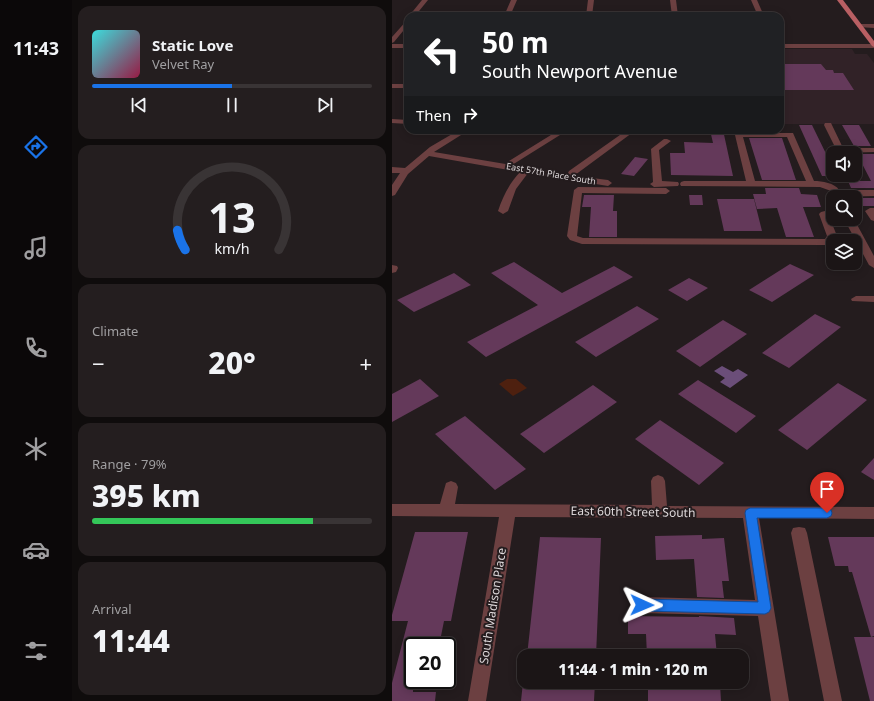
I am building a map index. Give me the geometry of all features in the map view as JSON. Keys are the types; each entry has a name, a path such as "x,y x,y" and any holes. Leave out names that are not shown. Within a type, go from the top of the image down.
{"main road":[{"path":"840,0 874,45"}],"street":[{"path":"415,12 425,0"},
{"path":"509,12 514,0"},
{"path":"590,12 592,0"},
{"path":"673,0 674,12"},
{"path":"754,0 759,12"},
{"path":"392,41 404,26"},
{"path":"860,26 874,26"},
{"path":"784,46 874,45"},
{"path":"392,46 404,46"},
{"path":"392,86 404,86"},
{"path":"392,121 404,122"},
{"path":"828,125 838,146"},
{"path":"392,193 398,181 407,171 428,153 458,134"},
{"path":"512,163 558,134"},
{"path":"572,173 626,134"},
{"path":"750,188 739,135 790,135 811,184"},
{"path":"658,184 655,149 667,141"},
{"path":"862,150 874,150"},
{"name":"East 57th Place South","path":"428,153 586,181 639,187 658,184 680,184 730,188"},
{"path":"392,170 407,171"},
{"path":"503,211 508,193 514,182 526,170"},
{"path":"713,192 730,188 811,184 828,186 832,190"},
{"path":"666,191 639,187 578,190 572,236 582,241 825,242 830,241 832,236 828,226"},
{"path":"862,194 874,193"},
{"path":"874,211 870,212 874,218"},
{"path":"854,226 871,254 874,265"},
{"path":"856,299 874,299"},
{"path":"658,481 660,512"},
{"path":"446,510 451,487"},
{"name":"East 60th Street South","path":"392,510 874,513"},
{"name":"South Madison Place","path":"478,701 508,511"},
{"path":"750,513 780,701"},
{"path":"799,533 833,701"},
{"path":"642,605 765,608"}],"shaded area":[{"path":"784,49 852,49 855,54 867,54 874,63 874,124 784,124"},
{"path":"722,366 733,372 738,369 748,375 730,388 720,382 725,378 714,371"},
{"path":"507,379 516,379 527,388 513,396 499,384"}],"building":[{"path":"784,64 821,64 826,70 833,70 834,73 843,73 854,90 784,90"},
{"path":"799,125 812,125 826,154 826,176 822,176"},
{"path":"842,125 859,125 871,146 854,146"},
{"path":"711,134 724,134 733,176 671,175 670,153 685,153 684,142 713,143"},
{"path":"749,138 782,138 796,180 762,180"},
{"path":"862,154 874,154 874,188 851,188 848,182 871,181 862,164"},
{"path":"635,157 648,159 634,176 621,174"},
{"path":"765,188 799,188 801,194 817,195 821,207 803,207 814,237 786,237 777,208 757,209 753,194 766,194"},
{"path":"584,195 614,195 613,211 617,211 617,237 589,237 591,207 582,207"},
{"path":"689,195 702,195 703,205 690,205"},
{"path":"862,198 874,198 874,206 862,206"},
{"path":"717,199 754,199 762,231 724,231"},
{"path":"514,262 562,293 614,266 633,277 486,357 467,342 538,305 491,273"},
{"path":"790,264 814,275 772,302 749,290"},
{"path":"454,273 471,285 414,312 397,300"},
{"path":"689,278 708,288 687,301 668,290"},
{"path":"637,306 659,319 596,357 575,342"},
{"path":"815,314 841,327 789,368 762,353"},
{"path":"723,320 747,334 700,367 676,351"},
{"path":"420,379 439,396 392,422 392,394"},
{"path":"698,380 756,416 736,433 678,394"},
{"path":"838,383 867,400 807,450 778,430"},
{"path":"593,385 617,402 544,453 520,434"},
{"path":"465,416 526,469 495,490 435,434"},
{"path":"660,420 724,463 699,485 635,439"},
{"path":"874,458 874,480 861,472"},
{"path":"415,532 468,532 451,621 444,621 441,637 404,637 404,689 413,689 413,692 436,692 435,701 392,701 392,683 408,621 392,621 392,615"},
{"path":"702,535 702,539 724,538 729,581 722,581 724,598 697,597 694,559 656,560 655,536"},
{"path":"540,537 601,538 596,649 528,649"},
{"path":"828,537 874,537 874,636 871,637 852,572 849,572 848,566 835,566"},
{"path":"628,616 699,616 734,618 736,635 715,634 716,649 647,649 646,634 628,634"},
{"path":"854,637 874,637 874,701 870,701"},
{"path":"522,689 595,689 594,701 521,701"},
{"path":"648,689 720,689 721,701 648,701"}],"route":[{"path":"642,605 765,608 750,513 827,513"}]}
